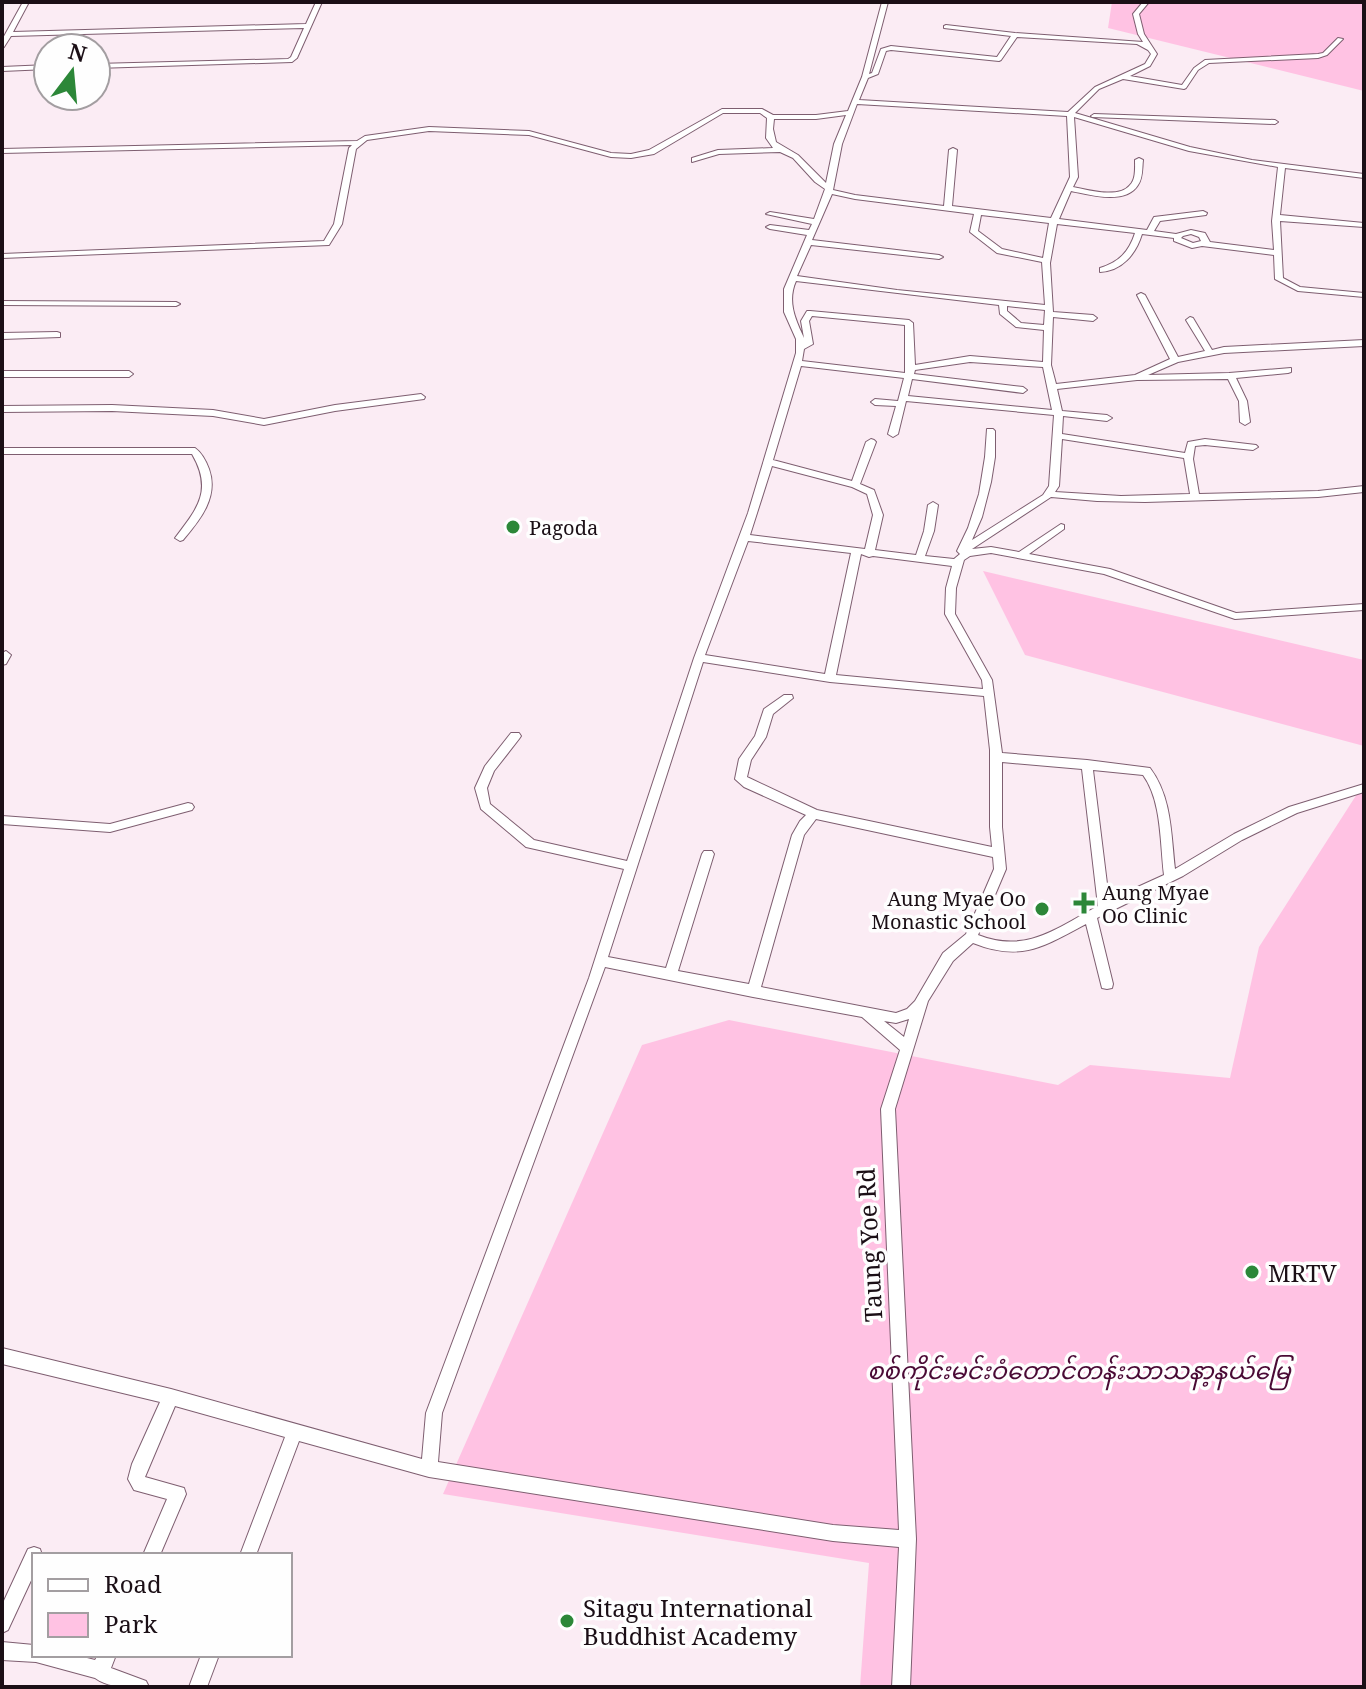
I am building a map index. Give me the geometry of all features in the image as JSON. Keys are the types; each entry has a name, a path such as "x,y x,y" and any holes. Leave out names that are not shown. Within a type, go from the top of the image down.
{"street":[{"path":"2,46 26,2"},
{"path":"112,66 283,63 294,58 319,2"},
{"path":"429,1469 434,1413 600,961 699,658 768,462 800,348 800,339 788,312 788,289 828,193 838,144 865,77 885,2"},
{"path":"1146,2 1136,14 1137,23 1154,54"},
{"path":"8,34 308,26"},
{"path":"946,27 1015,35 1139,42 1154,54"},
{"path":"865,77 875,74 887,48 999,59 1015,35"},
{"path":"1125,77 1184,87 1196,69 1207,61 1318,56 1325,54 1340,39"},
{"path":"961,556 1050,494 1054,486 1058,414 1047,365 1047,261 1053,223 1074,177 1072,115 1097,88 1148,65 1154,54"},
{"path":"2,69 32,68"},
{"path":"856,102 1027,109 1072,115 1275,122"},
{"path":"2,151 356,143 365,138 429,129 515,133 553,139 611,155 631,156 651,152 722,111 762,111 771,117 848,113"},
{"path":"1072,115 1166,144 1252,162 1364,176"},
{"path":"771,117 768,135 778,150"},
{"path":"2,256 326,243 338,224 356,143"},
{"path":"695,160 718,152 778,150 801,161 809,175 828,193 1144,233 1177,236 1191,232 1205,241"},
{"path":"948,208 953,150"},
{"path":"1070,189 1106,193 1130,190 1137,183 1139,160"},
{"path":"1282,165 1277,217 1279,279 1288,286 1364,295"},
{"path":"978,211 973,230 986,238 990,246 1047,261"},
{"path":"1103,270 1119,266 1157,219 1203,213"},
{"path":"770,214 812,232"},
{"path":"1277,217 1364,225"},
{"path":"770,227 812,232 939,257"},
{"path":"1177,236 1186,245 1205,241 1278,250"},
{"path":"793,278 1003,303 1093,318"},
{"path":"1141,295 1175,360"},
{"path":"2,303 176,304"},
{"path":"1003,303 1003,312 1014,324 1048,328"},
{"path":"800,348 809,344 805,321 810,313 909,323 912,326 910,373 893,434"},
{"path":"1190,320 1239,389 1245,422"},
{"path":"2,336 57,335"},
{"path":"1137,377 1175,360 1212,353 1253,347 1364,343"},
{"path":"910,373 970,359 1047,365"},
{"path":"797,363 910,373 1023,390"},
{"path":"1051,387 1137,377 1158,380 1288,370"},
{"path":"2,374 129,374"},
{"path":"2,409 184,412 264,422 335,408 421,397"},
{"path":"875,402 903,401 1107,418"},
{"path":"990,431 991,452 985,497 951,588 950,614 987,680 996,757 999,874 971,937 991,945 1013,948 1040,943 1293,810 1364,788"},
{"path":"1058,436 1188,456"},
{"path":"855,485 871,442"},
{"path":"1195,497 1188,456 1191,444 1253,447"},
{"path":"2,451 195,451 206,468 210,485 198,518 180,538"},
{"path":"768,462 871,492 878,515 869,554"},
{"path":"1050,494 1085,499 1302,496 1364,489"},
{"path":"919,559 929,531 933,505"},
{"path":"1021,555 1061,527"},
{"path":"743,537 919,559 991,550 1125,575 1235,616 1364,607"},
{"path":"830,678 856,552"},
{"path":"699,658 830,678 988,693"},
{"path":"788,698 768,712 760,737 745,759 741,779 814,814 997,853"},
{"path":"515,736 500,752 485,778 481,788 485,806 530,844 631,866"},
{"path":"996,757 1146,771 1153,777 1161,809 1170,877"},
{"path":"1087,764 1104,908"},
{"path":"2,820 110,828 188,807"},
{"path":"753,992 798,835 814,814"},
{"path":"670,975 708,854"},
{"path":"1090,917 1107,984"},
{"name":"Taung Yoe Rd","path":"901,1687 908,1539 887,1117 905,1046 922,1000 948,957 971,937"},
{"path":"600,961 896,1018 912,1013 922,1000"},
{"path":"859,1010 905,1046"},
{"path":"2,1356 171,1397 429,1469 833,1533 908,1539"},
{"path":"152,1553 178,1494 140,1484 136,1479 171,1397"},
{"path":"249,1553 294,1433"},
{"path":"2,1624 32,1560"},
{"path":"2,1651 32,1654"},
{"path":"58,1657 104,1662 105,1675 140,1687"},
{"path":"198,1687 209,1657"}],"green space":[{"path":"1112,2 1364,2 1364,91 1108,28"},
{"path":"983,571 1364,660 1364,746 1025,655"},
{"name":"စစ်ကိုင်းမင်းဝံတောင်တန်းသာသနာ့နယ်မြေ","path":"1364,783 1364,1687 860,1687 869,1563 443,1494 642,1045 729,1020 1058,1085 1090,1065 1230,1078 1259,947"}],"place":[{"name":"Pagoda","path":"513,527"},
{"name":"Aung Myae Oo Clinic","path":"1084,903"},
{"name":"Aung Myae Oo Monastic School","path":"1042,909"},
{"name":"MRTV","path":"1252,1272"},
{"name":"Sitagu International Buddhist Academy","path":"567,1621"}]}
